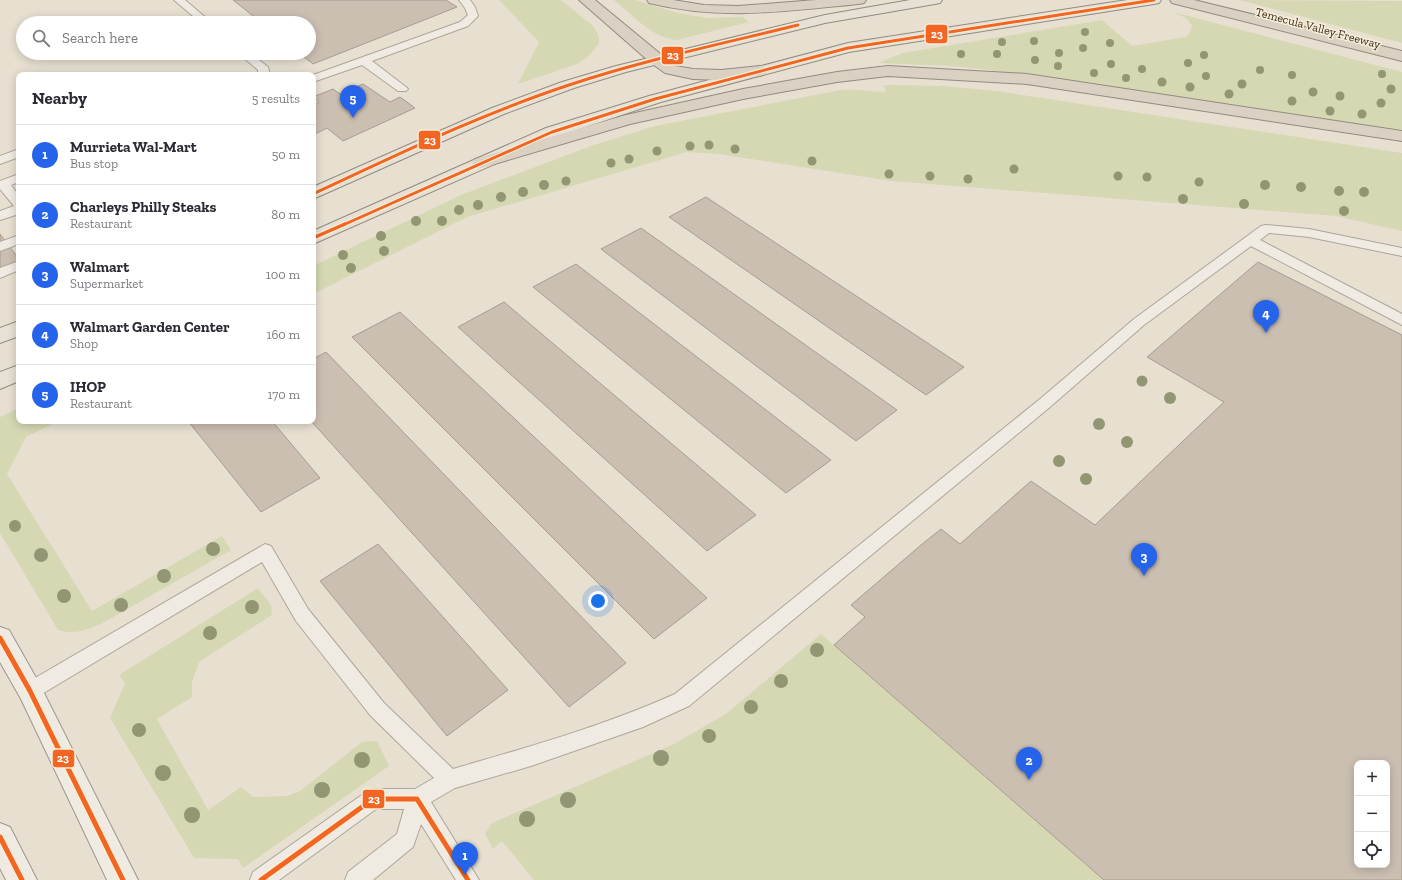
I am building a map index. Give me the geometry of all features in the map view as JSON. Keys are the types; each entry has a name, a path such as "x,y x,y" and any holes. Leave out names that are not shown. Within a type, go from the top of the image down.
{"highway":[{"path":"586,0 656,60 670,70 693,74 721,75 760,71"},
{"path":"654,0 684,7 720,10 758,9 859,0"},
{"path":"1177,0 1402,56"},
{"name":"Temecula Valley Freeway","path":"1211,0 1402,51"},
{"path":"481,163 633,118 758,91 837,77 888,71 1027,79 1402,136"}],"main road":[{"path":"316,192 498,112 568,85 621,68 825,19 935,0"},
{"path":"316,237 552,132 655,99 848,48 1154,0"},
{"path":"0,336 16,329"},
{"path":"0,381 16,373"}],"street":[{"path":"0,638 30,691 123,880"},
{"path":"0,837 22,880"}],"lane":[{"path":"179,0 198,16"},
{"path":"316,77 464,24 472,16 470,7 464,0"},
{"path":"252,60 264,69 264,72"},
{"path":"363,60 402,90"},
{"path":"0,160 16,154"},
{"path":"16,179 2,185 16,201"},
{"path":"0,216 16,210"},
{"path":"261,880 373,799 417,799 450,780 531,756 643,718 682,700 1045,403 1139,322 1266,229 1309,233 1402,252"},
{"path":"0,247 16,240"},
{"path":"1251,241 1402,320"},
{"path":"0,273 16,266"},
{"path":"30,691 265,551 302,615 377,709 450,780"},
{"path":"356,880 406,840 417,799"},
{"path":"417,799 468,880"}],"green space":[{"path":"499,0 561,0 593,26 599,36 599,43 589,56 577,64 518,84 539,42"},
{"path":"614,0 635,0 678,13 707,18 743,17 749,22 677,40 668,39 652,31"},
{"path":"1240,0 1402,1 1402,43"},
{"path":"1173,12 1402,72 1402,132 990,70 951,66 878,63 903,53 1102,20 1132,46 1186,37 1191,31 1192,25 1186,18"},
{"path":"884,85 943,86 996,91 1402,153 1402,231 1336,216 891,181 719,154 687,152 467,217 316,292 316,265 461,195 591,146 655,126 841,90 853,89 886,92"},
{"path":"16,409 16,424 53,424 26,437 7,474 92,611 222,536 231,550 101,624 75,632 58,630 0,533 0,417"},
{"path":"258,588 271,605 272,615 199,662 192,682 192,697 157,719 208,810 241,787 253,797 287,796 300,791 362,742 377,741 389,766 243,868 238,859 194,858 110,718 125,683 119,675"},
{"path":"821,634 1104,880 534,880 502,841 493,849 485,834 492,823 674,744 726,714"}],"building":[{"path":"233,0 446,0 457,7 313,64 308,60 316,60 316,16 253,16"},
{"path":"363,84 390,102 400,97 415,108 343,141 327,128 316,134 316,104 319,102 316,100 316,96 333,89 340,94"},
{"path":"706,197 964,367 926,395 669,217"},
{"path":"641,228 897,410 856,441 601,249"},
{"path":"0,234 16,255 16,265 0,273"},
{"path":"1258,262 1402,335 1402,880 1104,880 834,645 865,617 851,605 941,529 960,544 1031,481 1095,525 1224,402 1147,357"},
{"path":"576,264 831,460 786,493 533,287"},
{"path":"504,302 756,515 707,551 458,327"},
{"path":"400,312 707,598 654,639 352,337"},
{"path":"326,352 626,663 569,707 314,424 316,424 316,357"},
{"path":"190,424 275,424 320,478 261,512"},
{"path":"378,544 508,690 447,736 320,581"}],"transit line":[{"name":"23","path":"316,237 552,132 655,99 848,48 1154,0"},
{"name":"23","path":"316,193 471,122 536,96 626,68 798,25"},
{"name":"23","path":"0,638 30,691 123,880"},
{"name":"23","path":"261,880 373,799 417,799 468,880"},
{"name":"23","path":"0,837 22,880"}],"place":[{"name":"IHOP","path":"353,118"},
{"name":"Walmart Garden Center","path":"1266,333"},
{"name":"Walmart","path":"1144,576"},
{"name":"Charleys Philly Steaks","path":"1029,780"},
{"name":"Murrieta Wal-Mart","path":"465,875"}]}
